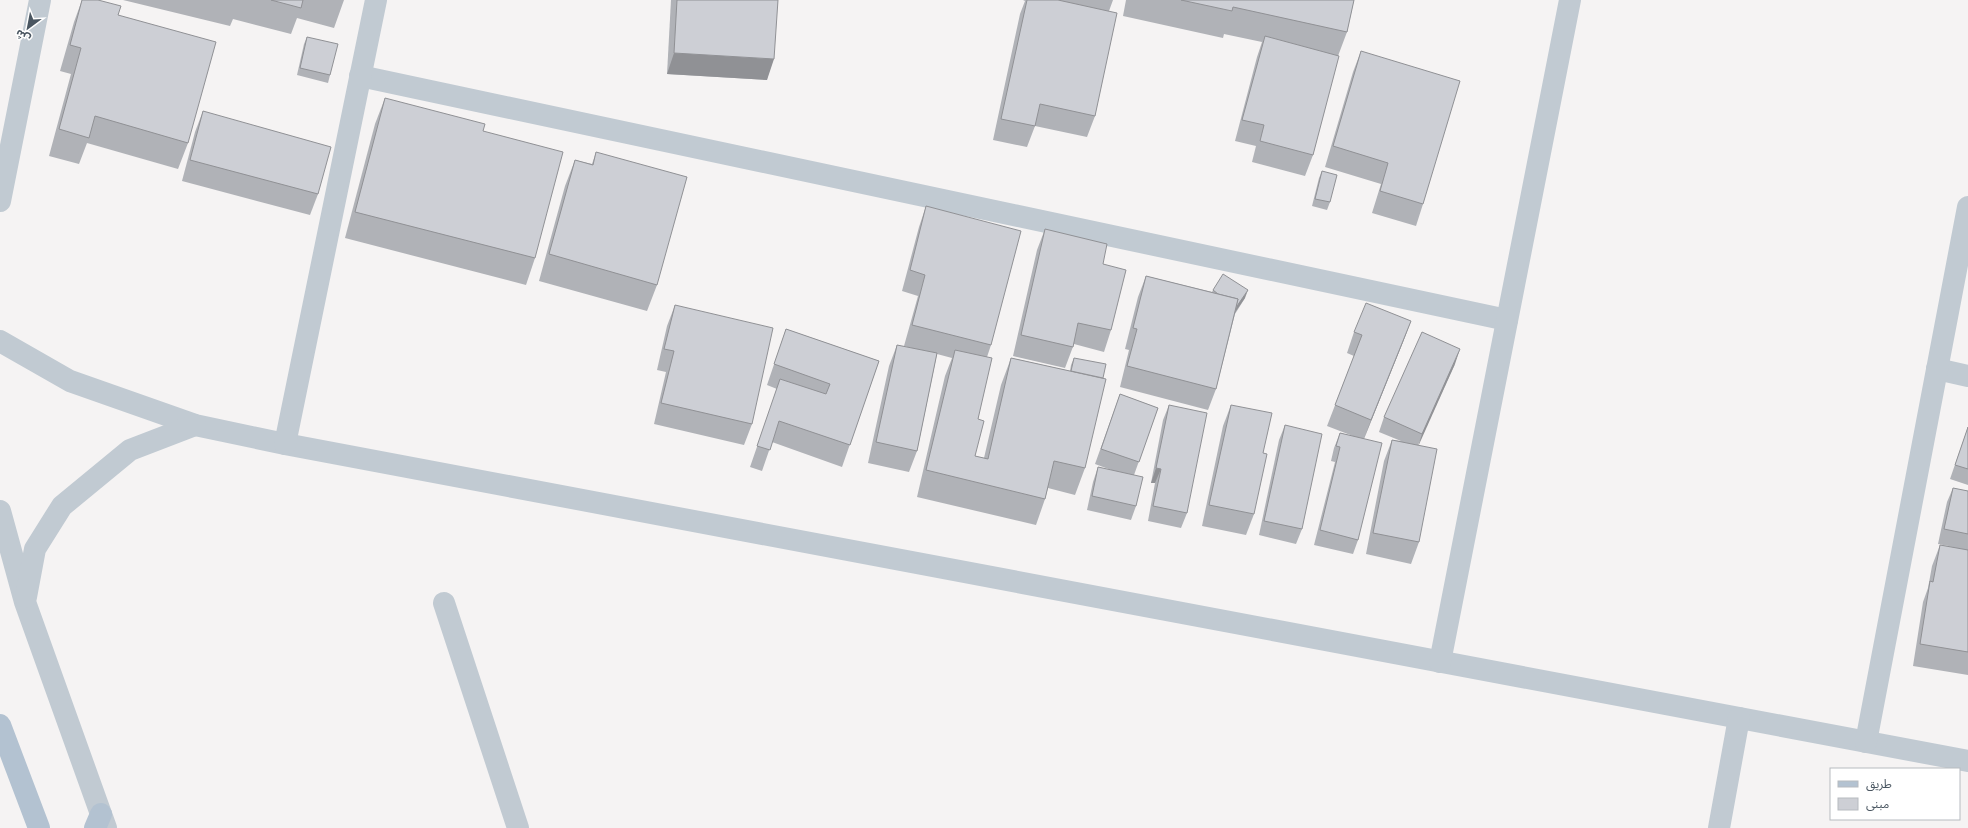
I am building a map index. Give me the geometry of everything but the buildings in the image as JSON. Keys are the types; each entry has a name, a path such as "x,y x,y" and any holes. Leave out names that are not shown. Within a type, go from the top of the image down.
{"main road":[{"path":"0,725 39,828"}],"street":[{"path":"0,201 40,0"},
{"path":"285,444 376,0"},
{"path":"1440,662 1570,0"},
{"path":"360,76 1507,320"},
{"path":"1866,742 1968,206"},
{"path":"0,341 70,381 195,426 1968,761"},
{"path":"1937,369 1968,376"},
{"path":"25,602 36,550 62,506 130,450 195,426"},
{"path":"0,511 25,602 101,823"},
{"path":"444,603 518,828"},
{"path":"1719,828 1739,718"}]}
